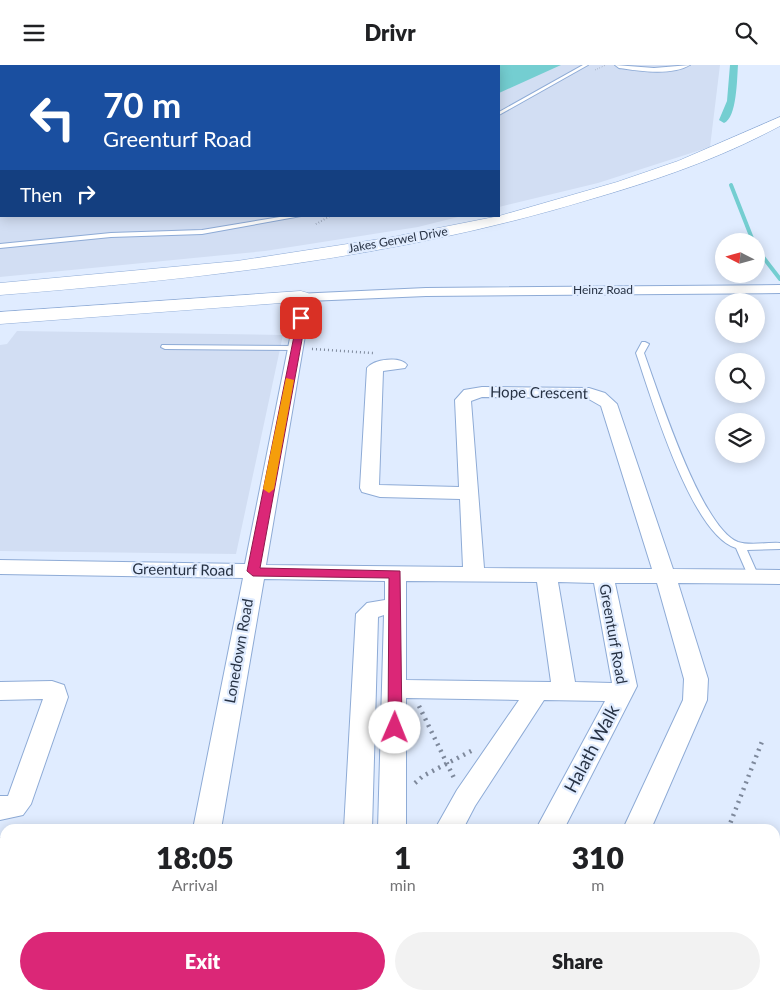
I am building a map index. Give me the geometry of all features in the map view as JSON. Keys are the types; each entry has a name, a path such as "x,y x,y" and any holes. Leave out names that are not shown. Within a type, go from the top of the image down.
{"highway":[{"name":"Jakes Gerwel Drive","path":"0,289 218,269 368,247 446,232 570,202 674,169 718,152 780,121"},
{"name":"Jakes Gerwel Drive","path":"0,302 210,282 378,257 455,242 528,225 637,194 726,162 780,137"},
{"path":"0,318 301,297"}],"street":[{"name":"Heinz Road","path":"301,297 341,288 426,292"},
{"name":"Heinz Road","path":"301,297 426,292 773,289"},
{"path":"301,318 313,304 343,295"},
{"name":"Lonedown Road","path":"208,824 253,571 296,348 301,318 301,297"},
{"path":"399,365 378,366 375,368 369,488 380,491 469,493"},
{"name":"Hope Crescent","path":"474,574 463,399 482,392 589,393 609,404 665,576"},
{"name":"Greenturf Road","path":"0,567 396,574 780,577"},
{"path":"392,824 393,787 407,689 395,607 396,574"},
{"path":"546,575 565,692"},
{"name":"Greenturf Road","path":"603,575 625,680 623,693"},
{"path":"639,824 695,700 697,690 696,679 665,576"},
{"path":"358,824 367,614 375,608 395,607"},
{"name":"Halath Walk","path":"407,689 623,693 553,824"},
{"path":"0,691 56,692 56,697 18,804 14,807 0,808"},
{"path":"452,824 466,798 537,692"}],"lane":[{"path":"500,113 586,65"},
{"path":"617,65 617,67 622,68 642,68 681,67 688,65"},
{"path":"0,246 111,235 202,232 292,217"},
{"path":"644,344 640,353 666,425 700,507 720,533 733,543 740,545 780,545"},
{"path":"166,347 296,348"},
{"path":"740,545 754,577"}],"path":[{"path":"316,224 328,217"},
{"path":"296,348 378,353 378,366"},
{"path":"407,689 419,709 446,765 466,798"},
{"path":"730,824 763,739"},
{"path":"393,787 410,787 424,776 478,747 497,751"}],"shaded area":[{"path":"500,65 720,65 710,147 598,183 500,207"},
{"path":"500,65 561,65 500,93"},
{"path":"0,217 458,217 418,227 265,251 0,277"},
{"path":"17,331 283,335 236,554 0,551 0,345 7,344"}],"waterway":[{"path":"724,120 731,101 734,65"},
{"path":"731,185 750,233"},
{"path":"765,260 780,279"}],"slow traffic":[{"path":"269,489 290,380"}],"route":[{"path":"301,318 253,571 396,574 395,728"}]}
